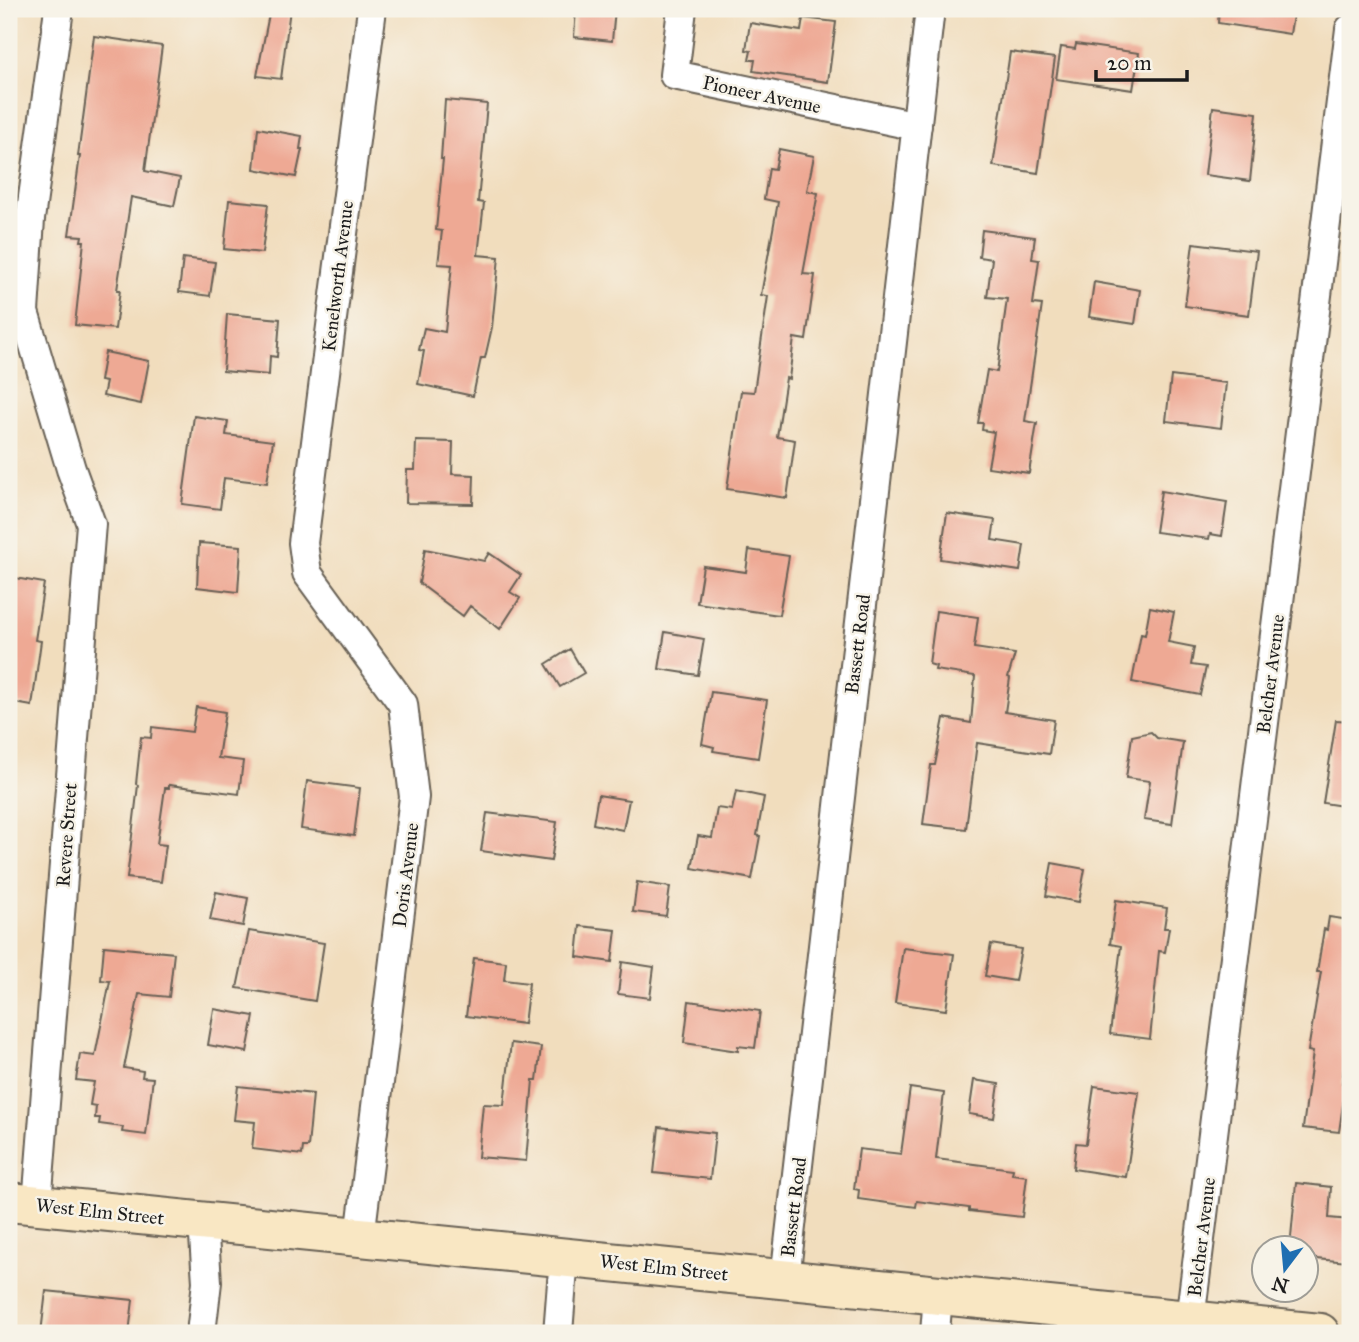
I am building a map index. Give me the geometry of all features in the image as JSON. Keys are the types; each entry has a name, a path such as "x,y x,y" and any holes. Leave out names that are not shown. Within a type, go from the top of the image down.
{"street":[{"name":"Revere Street","path":"23,1203 90,524 24,312 30,219 59,9"},
{"name":"Kenelworth Avenue","path":"303,543 372,9"},
{"name":"Pioneer Avenue","path":"682,9 674,75 916,126"},
{"name":"Bassett Road","path":"785,1279 930,9"},
{"name":"Belcher Avenue","path":"1190,1320 1350,29"},
{"name":"Doris Avenue","path":"303,543 307,573 403,704 414,797 360,1237"},
{"name":"West Elm Street","path":"23,1203 1320,1333"},
{"path":"201,1333 206,1282 203,1221"},
{"path":"558,1333 564,1257"},
{"path":"934,1333 938,1295"}],"building":[{"path":"270,9 290,9 281,79 257,76"},
{"path":"576,9 615,9 612,41 574,37"},
{"path":"1219,9 1294,9 1290,34 1218,23"},
{"path":"803,18 836,22 828,82 753,71 755,60 749,60 751,51 746,50 750,23 801,31"},
{"path":"94,36 162,46 145,171 180,178 174,206 131,197 117,290 120,290 115,329 75,325 84,241 81,241 82,236 69,235"},
{"path":"1076,44 1139,53 1133,90 1056,79 1061,47 1075,49"},
{"path":"1010,52 1055,58 1038,173 993,166"},
{"path":"445,100 487,104 478,202 484,203 478,255 499,257 492,327 485,358 481,358 473,396 418,384 424,351 419,350 424,328 445,332 452,265 438,264 442,231 436,230"},
{"path":"1213,107 1257,113 1250,181 1205,175"},
{"path":"258,128 302,136 296,177 254,169"},
{"path":"779,149 814,156 807,191 818,193 803,274 815,275 806,340 794,338 777,437 795,440 787,498 727,489 741,391 754,392 768,296 761,295 778,202 764,199 769,168 775,169"},
{"path":"229,200 268,204 262,253 224,249"},
{"path":"982,230 1035,237 1032,259 1039,260 1033,304 1042,305 1025,421 1037,423 1029,473 988,467 994,432 982,430 983,423 978,423 987,370 997,372 1007,299 987,297 992,259 979,257"},
{"path":"1193,243 1257,251 1249,315 1185,306"},
{"path":"183,258 215,262 210,296 179,292"},
{"path":"1094,282 1140,290 1135,324 1089,317"},
{"path":"227,314 280,319 277,357 270,356 269,375 223,371"},
{"path":"105,352 149,361 141,404 103,396 106,382 100,381"},
{"path":"1171,376 1226,383 1221,428 1166,421"},
{"path":"194,416 228,421 226,435 273,441 267,483 224,478 220,509 182,504"},
{"path":"416,441 453,442 452,474 474,475 473,504 406,503 407,470 415,470"},
{"path":"1161,491 1227,502 1222,536 1210,534 1209,539 1155,532"},
{"path":"947,513 995,520 992,540 1024,545 1020,571 940,559"},
{"path":"199,543 241,546 238,592 197,587"},
{"path":"425,549 484,561 489,553 521,575 510,592 520,598 500,629 470,606 463,616 419,583"},
{"path":"749,550 789,556 779,615 697,603 703,566 746,572"},
{"path":"9,577 44,583 35,640 41,641 32,706 9,702"},
{"path":"1150,607 1174,612 1168,642 1194,647 1191,665 1206,667 1200,695 1132,682 1141,634 1145,635"},
{"path":"936,611 978,617 974,648 1015,654 1008,677 1005,712 1054,720 1049,754 977,743 966,829 923,824 931,765 935,765 944,718 971,723 975,676 935,670 936,666 929,664"},
{"path":"665,632 704,639 698,675 659,669"},
{"path":"570,649 584,673 560,687 546,664"},
{"path":"711,692 767,700 758,758 713,751 714,747 702,744"},
{"path":"196,707 225,712 218,758 243,761 239,794 169,785 169,788 165,788 157,844 166,845 161,882 127,878 141,737 151,738 152,727 192,732"},
{"path":"1336,720 1350,721 1350,807 1323,803"},
{"path":"1151,732 1157,738 1183,742 1172,824 1144,820 1150,781 1126,778 1132,736"},
{"path":"307,781 360,788 354,836 301,829"},
{"path":"736,791 764,797 752,879 692,868 698,836 712,838 717,808 732,810"},
{"path":"598,795 629,800 623,830 593,824"},
{"path":"487,813 557,822 551,861 481,851"},
{"path":"1052,863 1085,869 1079,902 1046,896"},
{"path":"637,882 670,887 666,916 633,912"},
{"path":"216,892 248,898 243,926 210,920"},
{"path":"1116,900 1167,908 1164,928 1169,928 1165,952 1159,951 1150,1039 1110,1034 1121,946 1110,944"},
{"path":"1329,917 1350,920 1350,1025 1339,1132 1303,1128 1313,1052 1308,1051 1321,972 1317,972 1324,929 1327,930"},
{"path":"580,926 616,930 612,962 577,957"},
{"path":"249,931 324,943 315,1001 237,988"},
{"path":"991,944 1021,949 1015,981 985,976"},
{"path":"104,946 174,953 169,997 139,994 124,1068 143,1071 142,1077 153,1078 146,1135 122,1132 123,1127 99,1124 100,1118 95,1118 96,1106 90,1105 94,1082 76,1080 80,1054 95,1056 110,981 101,980"},
{"path":"903,948 954,954 946,1010 895,1003"},
{"path":"474,958 506,962 504,980 529,983 524,1024 466,1016"},
{"path":"622,962 654,967 650,998 618,994"},
{"path":"689,1001 760,1011 755,1048 738,1046 738,1051 684,1043"},
{"path":"214,1009 254,1016 247,1052 208,1045"},
{"path":"511,1043 541,1047 537,1080 533,1080 526,1161 478,1157 483,1104 504,1105"},
{"path":"974,1080 999,1084 994,1118 969,1114"},
{"path":"238,1086 313,1094 308,1147 303,1147 302,1155 252,1149 255,1122 234,1120"},
{"path":"1094,1086 1139,1092 1126,1177 1073,1169 1076,1143 1086,1144"},
{"path":"910,1088 944,1093 936,1159 1013,1169 1012,1174 1027,1176 1022,1217 917,1201 916,1207 858,1199 859,1190 854,1189 859,1149 901,1154"},
{"path":"659,1127 715,1133 710,1179 654,1173"},
{"path":"1296,1183 1331,1187 1329,1218 1350,1220 1348,1262 1320,1259 1320,1234 1291,1234"},
{"path":"46,1291 133,1300 129,1333 41,1333"}]}
